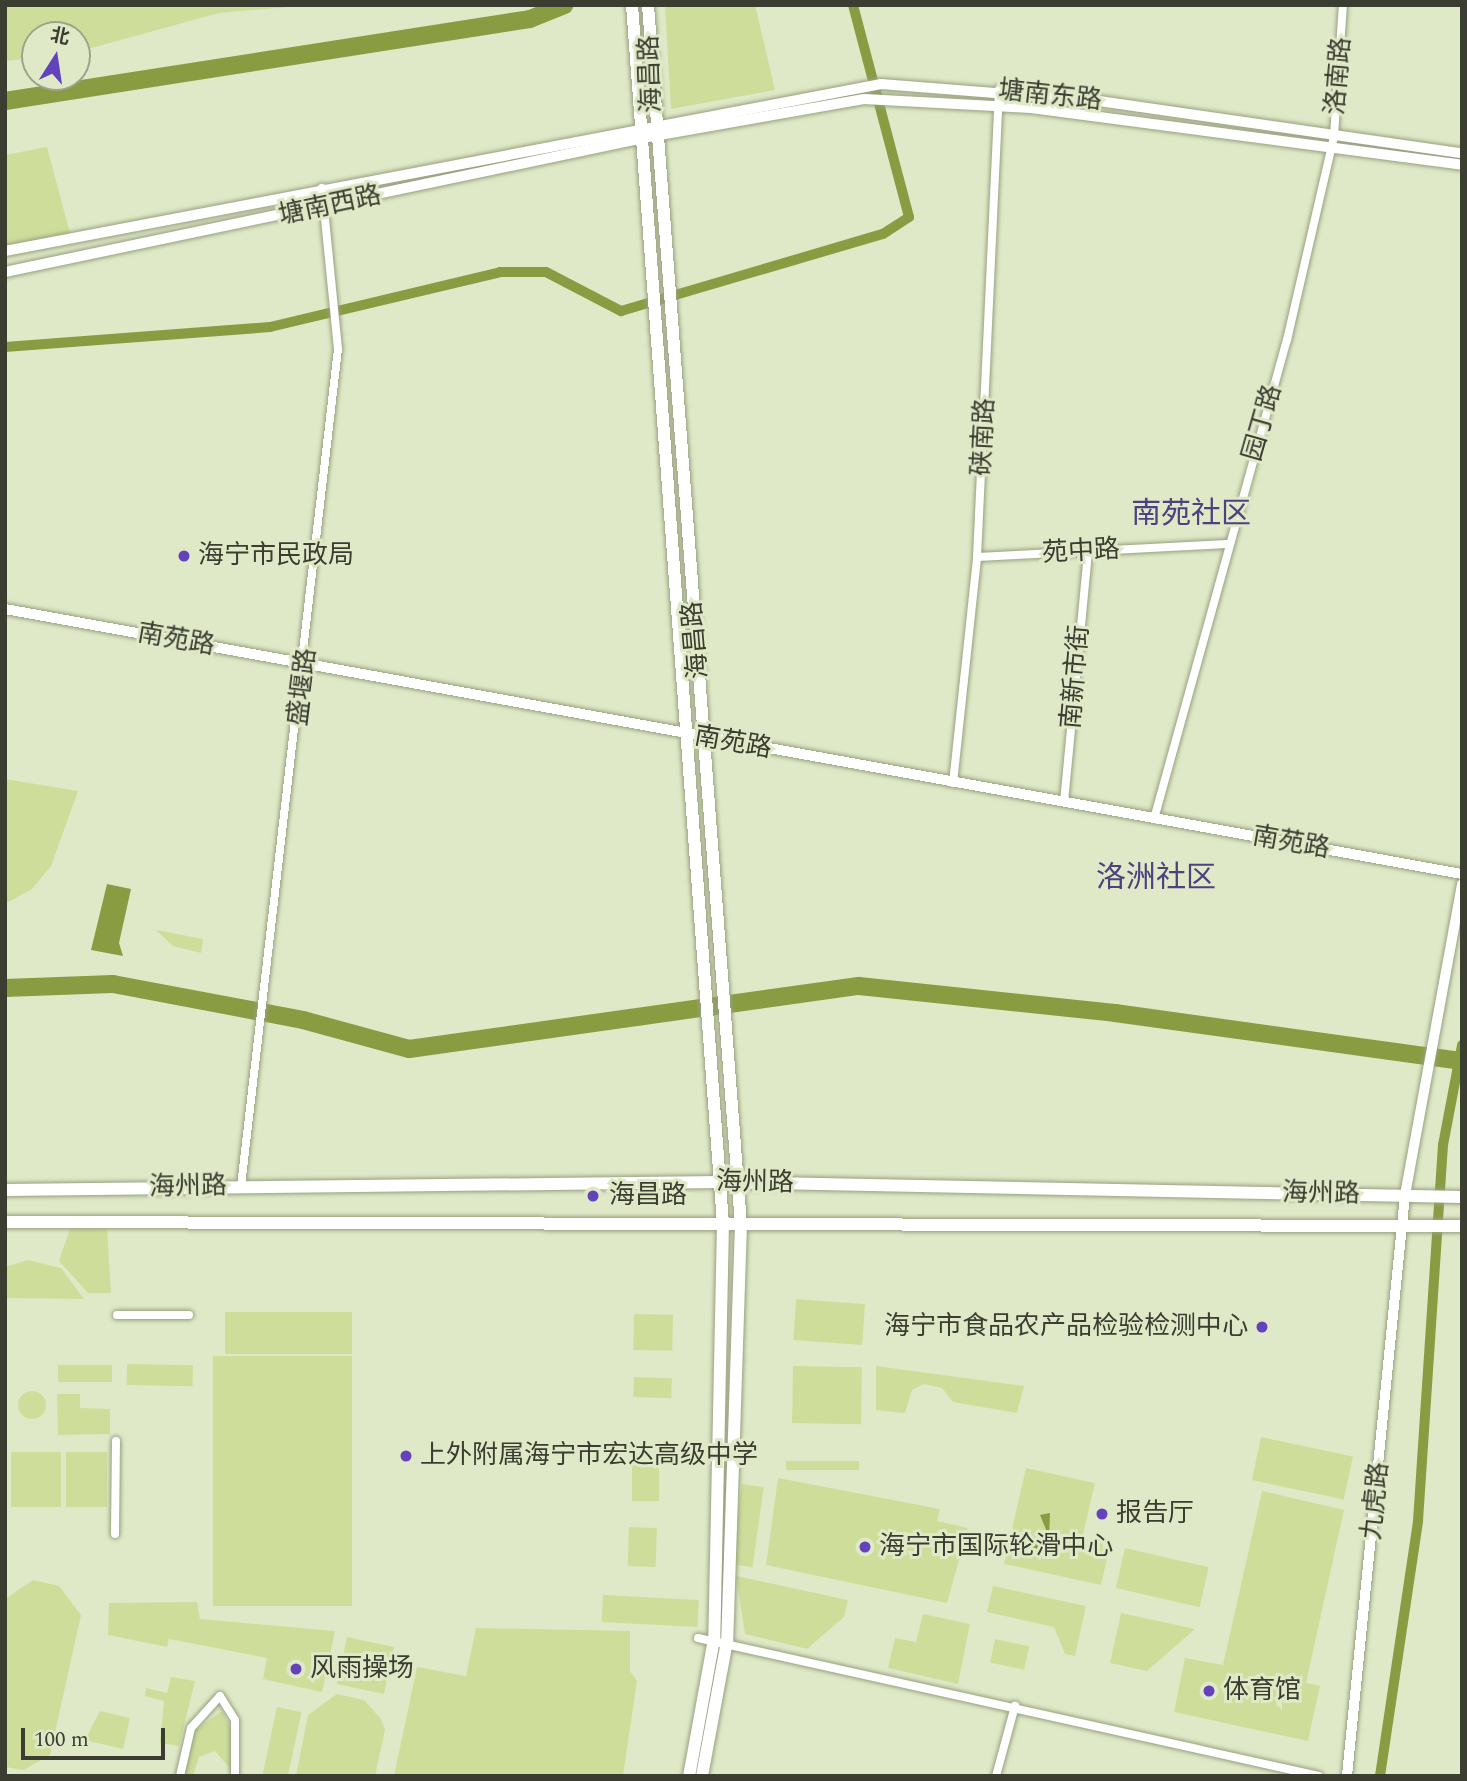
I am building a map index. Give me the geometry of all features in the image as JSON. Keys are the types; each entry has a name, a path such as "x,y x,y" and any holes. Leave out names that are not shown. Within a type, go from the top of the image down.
{"main road":[{"name":"海昌路","path":"648,5 649,133 713,1043 723,1223 721,1640 689,1776"},
{"name":"海昌路","path":"633,12 639,125 649,133"},
{"name":"塘南东路","path":"649,133 881,84 999,90 1333,141 1462,165"},
{"name":"塘南东路","path":"649,133 864,99 899,98 997,105 1462,153"},
{"name":"塘南西路","path":"5,251 639,125"},
{"name":"塘南西路","path":"5,272 327,206 649,133"},
{"name":"海昌路","path":"662,321 704,737 741,1224 721,1640 702,1776"},
{"name":"南苑路","path":"5,609 1462,874"},
{"name":"九虎路","path":"1347,1776 1411,1226 1405,1195 1462,884"},
{"name":"海州路","path":"5,1190 738,1182 939,1191 1461,1197"},
{"name":"海州路","path":"5,1222 1460,1226"}],"street":[{"name":"洛南路","path":"1333,141 1343,5"},
{"name":"硖南路","path":"953,783 977,558 999,90"},
{"name":"园丁路","path":"1154,819 1228,544 1287,340 1333,141"},
{"name":"盛堰路","path":"241,1186 306,664 337,332 327,206 322,187"},
{"name":"苑中路","path":"977,558 1228,544"},
{"name":"南新市街","path":"1064,802 1088,552"},
{"path":"117,1315 189,1315"},
{"path":"115,1534 116,1441"},
{"path":"698,1638 721,1640 1319,1776"},
{"path":"180,1776 191,1728 220,1696 235,1720 235,1776"},
{"path":"996,1776 1015,1706"}],"shaded area":[{"path":"5,5 312,5 219,13 91,48 91,21 21,21 21,59 5,61"},
{"path":"665,5 755,5 775,90 671,109"},
{"path":"47,147 71,237 5,247 5,155"},
{"path":"5,779 78,791 51,866 32,889 5,904"},
{"path":"107,884 131,889 119,943 123,956 91,950"},
{"path":"156,930 203,939 201,953 173,946"},
{"path":"70,1229 107,1229 111,1293 88,1293 59,1261"},
{"path":"28,1260 61,1268 84,1299 5,1298 5,1267"},
{"path":"796,1299 865,1304 862,1345 793,1340"},
{"path":"225,1312 352,1312 352,1354 225,1354"},
{"path":"634,1314 673,1315 672,1351 633,1350"},
{"path":"213,1356 352,1356 352,1606 213,1606"},
{"path":"127,1364 193,1365 193,1386 127,1385"},
{"path":"58,1365 112,1365 112,1382 58,1382"},
{"path":"793,1366 862,1367 861,1424 792,1423"},
{"path":"876,1366 1024,1386 1017,1413 953,1402 942,1388 924,1384 912,1390 905,1413 876,1410"},
{"path":"634,1377 672,1378 671,1398 633,1397"},
{"path":"32,1391 42,1395 46,1405 42,1415 32,1419 22,1415 18,1405 22,1395"},
{"path":"57,1394 80,1394 80,1408 110,1409 110,1434 58,1435"},
{"path":"1261,1437 1353,1457 1344,1500 1252,1480"},
{"path":"11,1452 61,1452 61,1507 11,1507"},
{"path":"66,1452 107,1452 107,1507 66,1507"},
{"path":"786,1461 859,1461 859,1470 786,1470"},
{"path":"632,1463 659,1463 659,1501 632,1501"},
{"path":"1026,1468 1095,1483 1082,1539 1110,1545 1101,1585 1004,1564"},
{"name":"海宁市国际轮滑中心","path":"778,1478 940,1509 937,1521 968,1528 947,1603 766,1565"},
{"path":"742,1484 764,1487 753,1567 731,1564"},
{"path":"1262,1491 1344,1510 1306,1683 1320,1686 1308,1741 1174,1712 1185,1658 1223,1665"},
{"path":"1050,1513 1049,1539 1041,1550 1030,1548 1047,1532 1040,1515"},
{"path":"629,1527 657,1528 656,1567 628,1566"},
{"path":"1125,1548 1209,1567 1200,1607 1116,1588"},
{"path":"736,1576 848,1600 844,1617 807,1649 745,1634"},
{"path":"33,1580 59,1586 81,1615 50,1755 24,1770 5,1767 5,1599"},
{"path":"993,1586 1086,1606 1075,1656 1065,1654 1054,1627 987,1612"},
{"path":"603,1595 699,1600 697,1627 602,1622"},
{"path":"197,1602 200,1619 335,1631 322,1692 263,1679 267,1658 169,1639 167,1647 108,1635 109,1603"},
{"path":"1121,1613 1195,1629 1147,1671 1110,1663"},
{"path":"923,1614 970,1624 958,1684 888,1668 895,1638 916,1642"},
{"path":"476,1628 630,1631 630,1671 637,1681 623,1776 394,1776 417,1667 466,1676"},
{"path":"347,1637 394,1647 384,1694 337,1684"},
{"path":"995,1639 1029,1646 1024,1670 990,1662"},
{"path":"171,1677 195,1681 179,1746 160,1743 164,1701 145,1696 146,1688 167,1693"},
{"path":"337,1694 364,1700 381,1719 385,1730 375,1776 296,1776 308,1715"},
{"path":"277,1707 301,1712 288,1776 262,1775"},
{"path":"100,1711 130,1718 123,1749 85,1740"},
{"path":"222,1711 233,1733 234,1773 215,1751 199,1757 193,1776 183,1776 191,1733"}],"waterway":[{"path":"5,101 530,19 564,5"},
{"path":"5,347 270,327 500,272 546,272 621,311 883,234 909,217 853,5"},
{"path":"5,988 113,984 303,1020 409,1049 859,986 1115,1013 1459,1061"},
{"path":"1380,1776 1418,1521 1443,1145 1462,1045"}],"place":[{"name":"海宁市民政局","path":"184,556"},
{"name":"海昌路","path":"593,1196"},
{"name":"海宁市食品农产品检验检测中心","path":"1262,1327"},
{"name":"上外附属海宁市宏达高级中学","path":"406,1456"},
{"name":"报告厅","path":"1102,1514"},
{"name":"海宁市国际轮滑中心","path":"865,1547"},
{"name":"风雨操场","path":"296,1669"},
{"name":"体育馆","path":"1209,1691"}],"district":[{"name":"南苑社区","path":"1191,514"},
{"name":"洛洲社区","path":"1156,878"}]}
